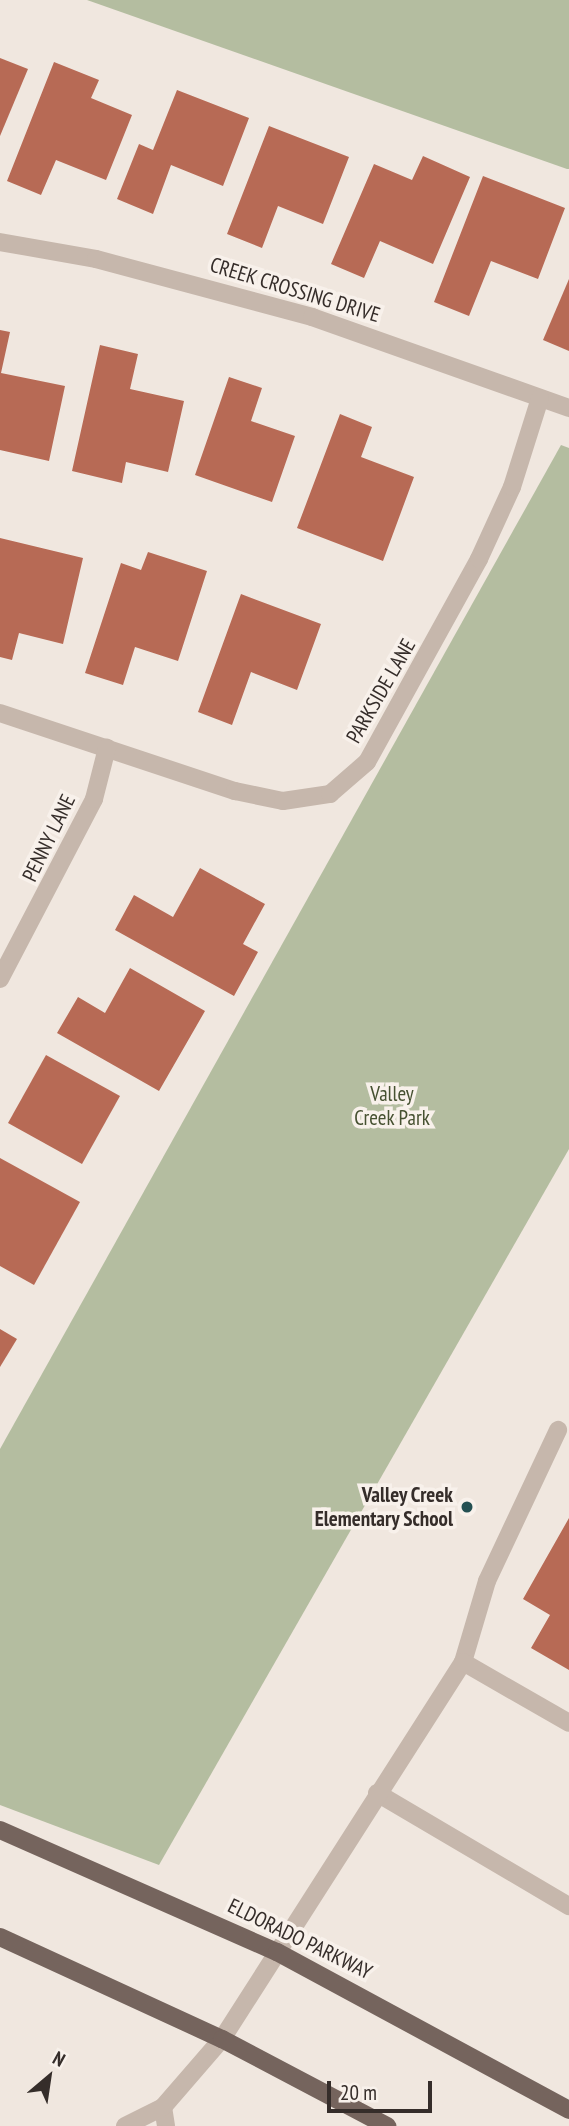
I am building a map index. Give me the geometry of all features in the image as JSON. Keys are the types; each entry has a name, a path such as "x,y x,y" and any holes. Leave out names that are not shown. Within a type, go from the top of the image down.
{"main road":[{"name":"ELDORADO PARKWAY","path":"0,1830 277,1952 569,2110"},
{"path":"0,1937 222,2039 387,2126"}],"street":[{"name":"CREEK CROSSING DRIVE","path":"0,242 194,283 427,355 569,408"},
{"name":"PARKSIDE LANE","path":"0,713 283,801 330,794 367,762 473,571 512,487 540,398"},
{"name":"PENNY LANE","path":"0,979 94,799 107,748"},
{"path":"125,2126 163,2107 222,2039 463,1662 487,1581 558,1430"},
{"path":"463,1662 569,1723"},
{"path":"377,1793 569,1906"},
{"path":"163,2107 166,2126"}],"green space":[{"path":"87,0 569,0 569,169 567,169"},
{"name":"Valley Creek Park","path":"561,445 569,448 569,1149 159,1865 0,1805 0,1449"}],"building":[{"path":"0,58 28,69 0,136"},
{"path":"54,62 99,80 91,98 132,115 106,180 56,160 41,195 7,181"},
{"path":"177,90 249,118 223,186 171,165 153,214 117,199 139,144 153,150"},
{"path":"269,126 349,157 323,224 278,206 262,248 227,234"},
{"path":"423,156 470,177 433,264 380,241 364,278 331,264 374,164 412,180"},
{"path":"483,176 565,208 538,279 491,261 469,316 434,302"},
{"path":"569,279 569,351 543,340"},
{"path":"0,330 10,332 1,373 65,386 49,461 0,450"},
{"path":"100,345 138,354 130,389 184,401 168,472 126,462 122,483 72,471"},
{"path":"229,377 262,388 251,421 295,436 272,502 195,475"},
{"path":"340,414 372,427 361,457 414,477 383,561 297,528"},
{"path":"0,538 83,558 63,644 19,633 12,660 0,657"},
{"path":"148,552 207,571 178,661 135,647 123,685 85,673 121,563 141,570"},
{"path":"241,594 321,624 297,690 251,672 232,725 198,712"},
{"path":"200,868 265,904 243,944 258,952 234,996 115,930 134,895 173,917"},
{"path":"130,968 205,1011 159,1091 57,1033 78,997 105,1013"},
{"path":"46,1055 120,1096 82,1164 8,1123"},
{"path":"0,1158 80,1202 34,1285 0,1266"},
{"path":"0,1329 17,1339 0,1367"},
{"path":"569,1518 569,1670 531,1648 550,1615 523,1599"}],"place":[{"name":"Valley Creek Elementary School","path":"467,1507"}]}
